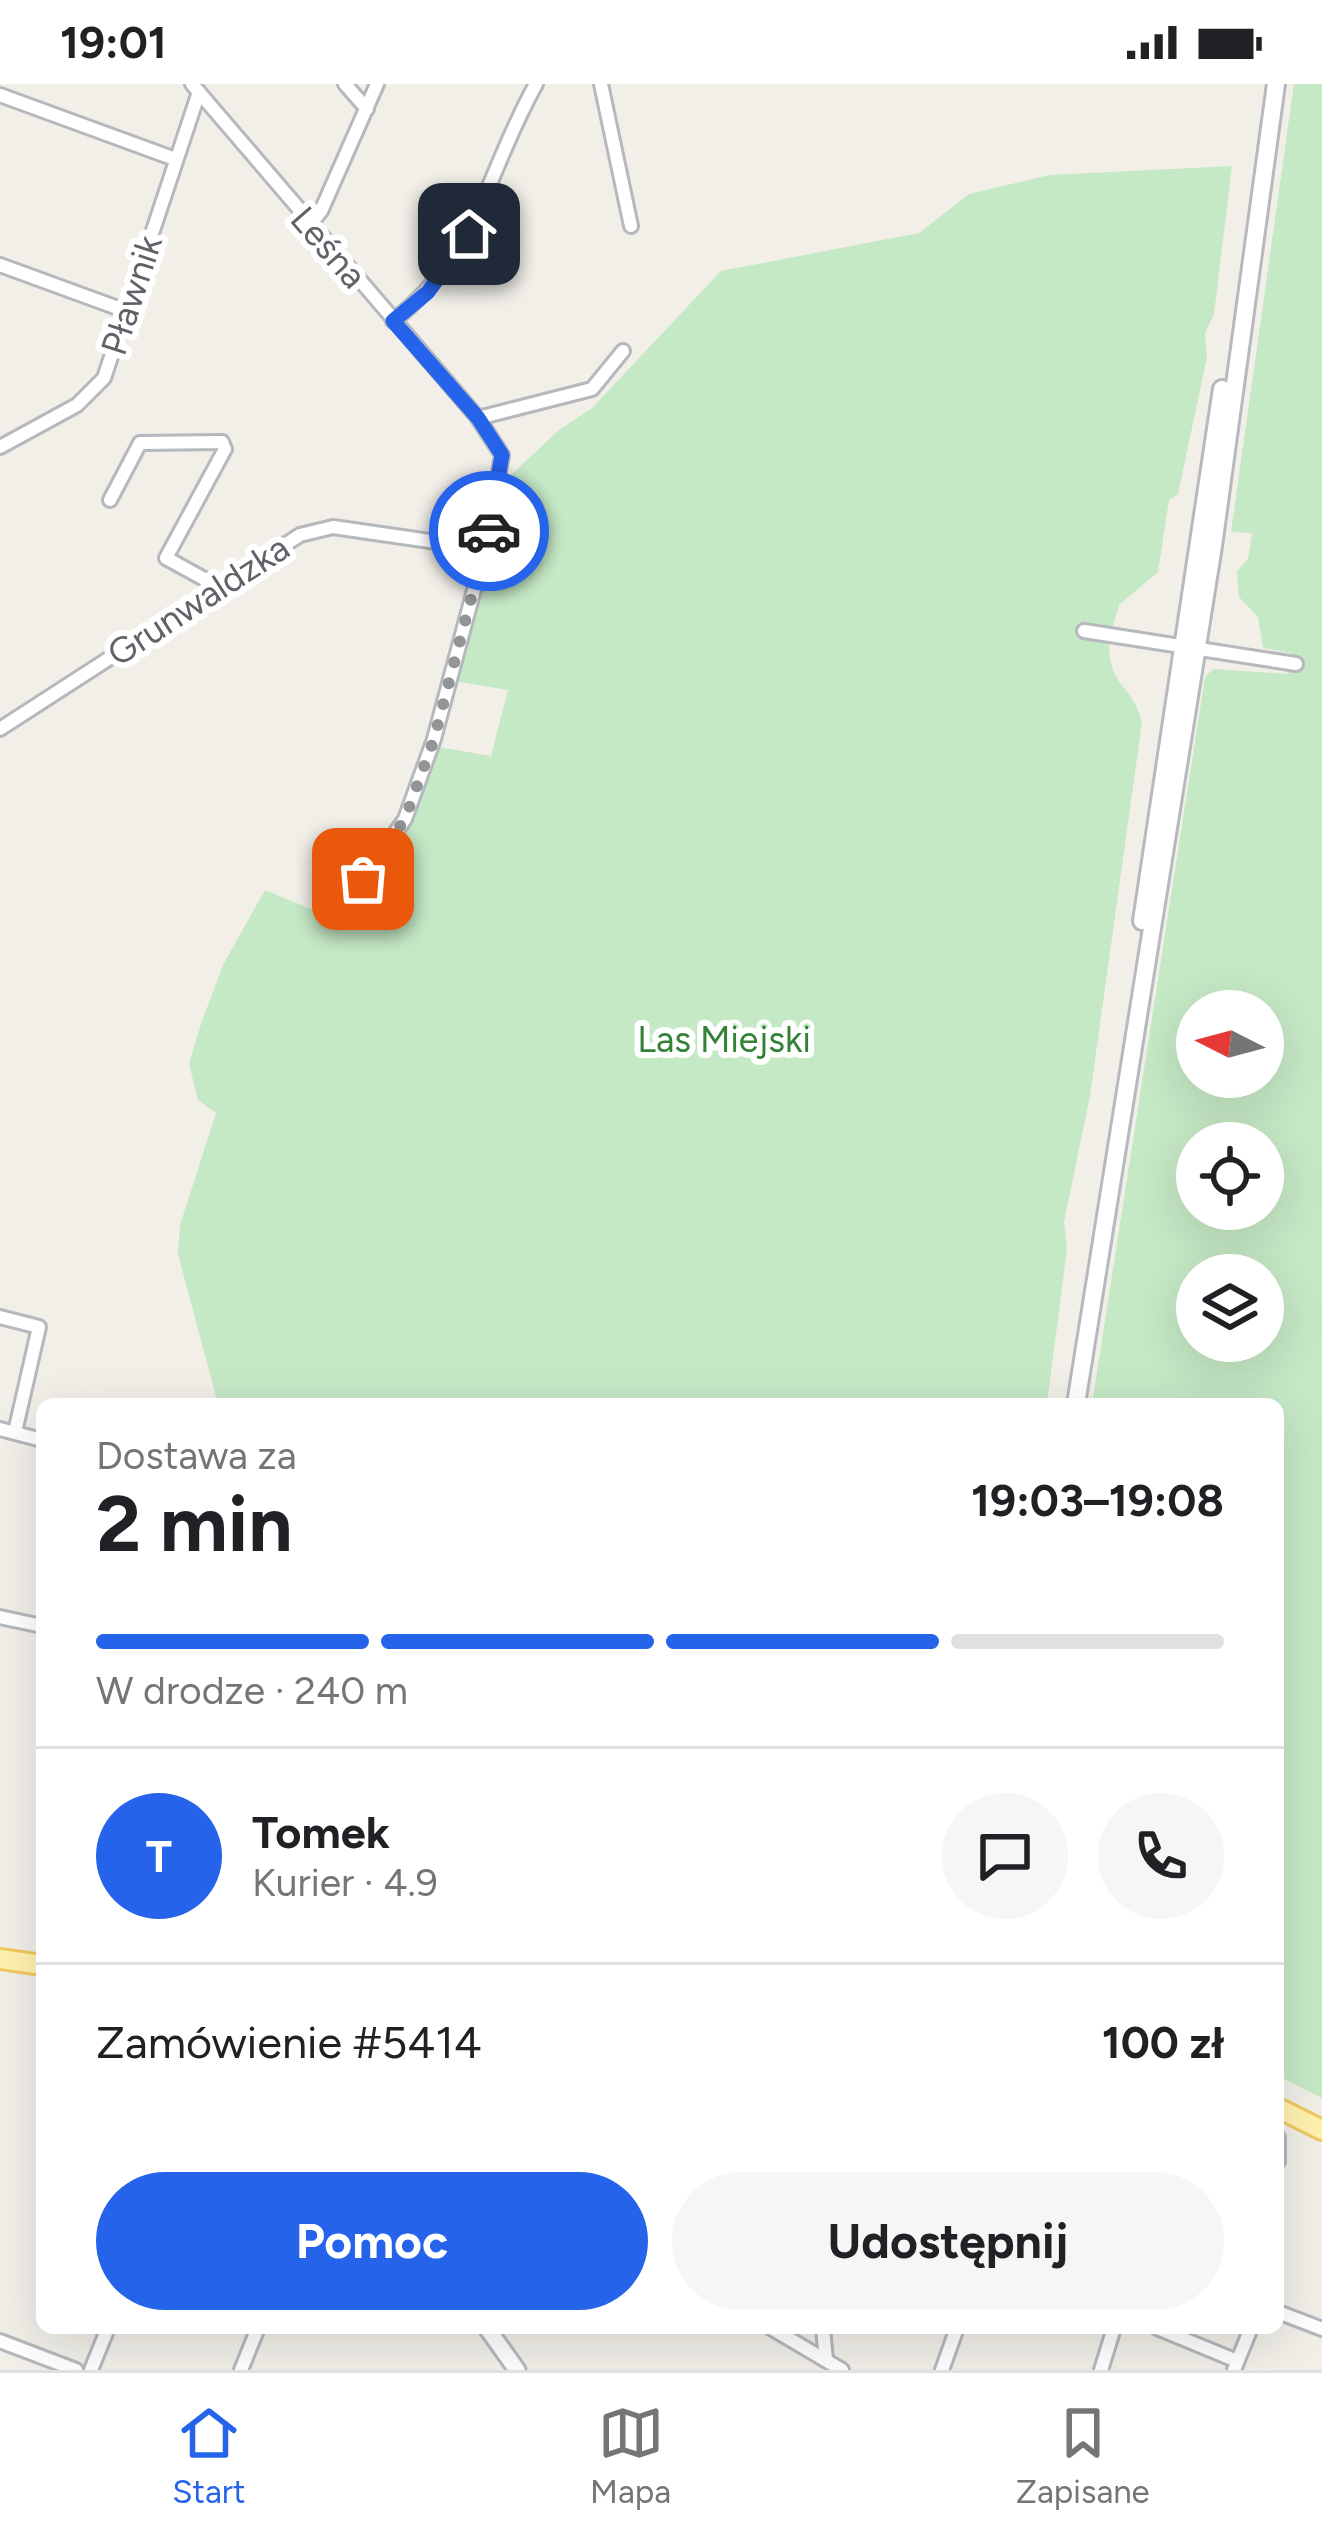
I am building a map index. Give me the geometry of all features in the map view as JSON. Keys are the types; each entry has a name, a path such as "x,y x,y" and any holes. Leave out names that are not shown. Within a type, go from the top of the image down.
{"main road":[{"path":"1077,1398 1276,84"},
{"path":"0,1959 36,1964"},
{"path":"1284,2111 1322,2130"}],"street":[{"path":"345,84 367,109"},
{"path":"309,226 376,84"},
{"path":"393,321 428,292 457,258 536,84"},
{"path":"601,84 631,226"},
{"name":"Leśna","path":"196,88 309,226 478,418 502,455 485,549"},
{"name":"Pławnik","path":"0,447 94,392 107,370 196,88"},
{"path":"0,95 175,159"},
{"path":"0,265 126,311"},
{"path":"478,418 592,389 623,351"},
{"path":"110,500 140,443 222,442 225,449 166,558 217,586"},
{"name":"Grunwaldzka","path":"0,729 217,586 316,529 485,549"},
{"path":"363,879 412,799 485,549"},
{"path":"1084,631 1296,664"},
{"path":"0,1317 39,1327 7,1430 36,1438"},
{"path":"0,1618 36,1625"},
{"path":"1284,2314 1322,2329"},
{"path":"91,2370 106,2334"},
{"path":"241,2370 256,2334"},
{"path":"491,2334 517,2370"},
{"path":"782,2334 842,2370"},
{"path":"806,2348 822,2334"},
{"path":"822,2334 826,2360"},
{"path":"942,2370 955,2334"},
{"path":"1101,2370 1112,2334"},
{"path":"1169,2334 1236,2366 1249,2334"},
{"path":"0,2341 76,2370"}],"green space":[{"path":"1294,84 1322,84 1322,2098 1284,2079 1284,1398 1093,1398 1205,677 1213,669 1288,674 1291,653 1263,648 1258,617 1239,597 1237,571 1248,559 1252,533 1231,532"},
{"name":"Las Miejski","path":"1232,166 1214,314 1205,333 1207,357 1178,494 1169,500 1158,572 1119,605 1110,635 1290,664 1109,637 1112,666 1142,722 1090,1096 1064,1222 1067,1249 1048,1398 216,1398 178,1254 180,1225 216,1113 198,1100 189,1064 223,965 265,890 351,926 365,886 409,821 438,747 491,756 508,690 454,681 511,475 559,430 592,408 721,271 919,233 969,194 1050,175"}],"way so far":[{"path":"363,879 405,819 434,739 489,531"}],"route":[{"path":"469,234 457,258 428,292 393,321 478,418 502,455 489,531"}]}
